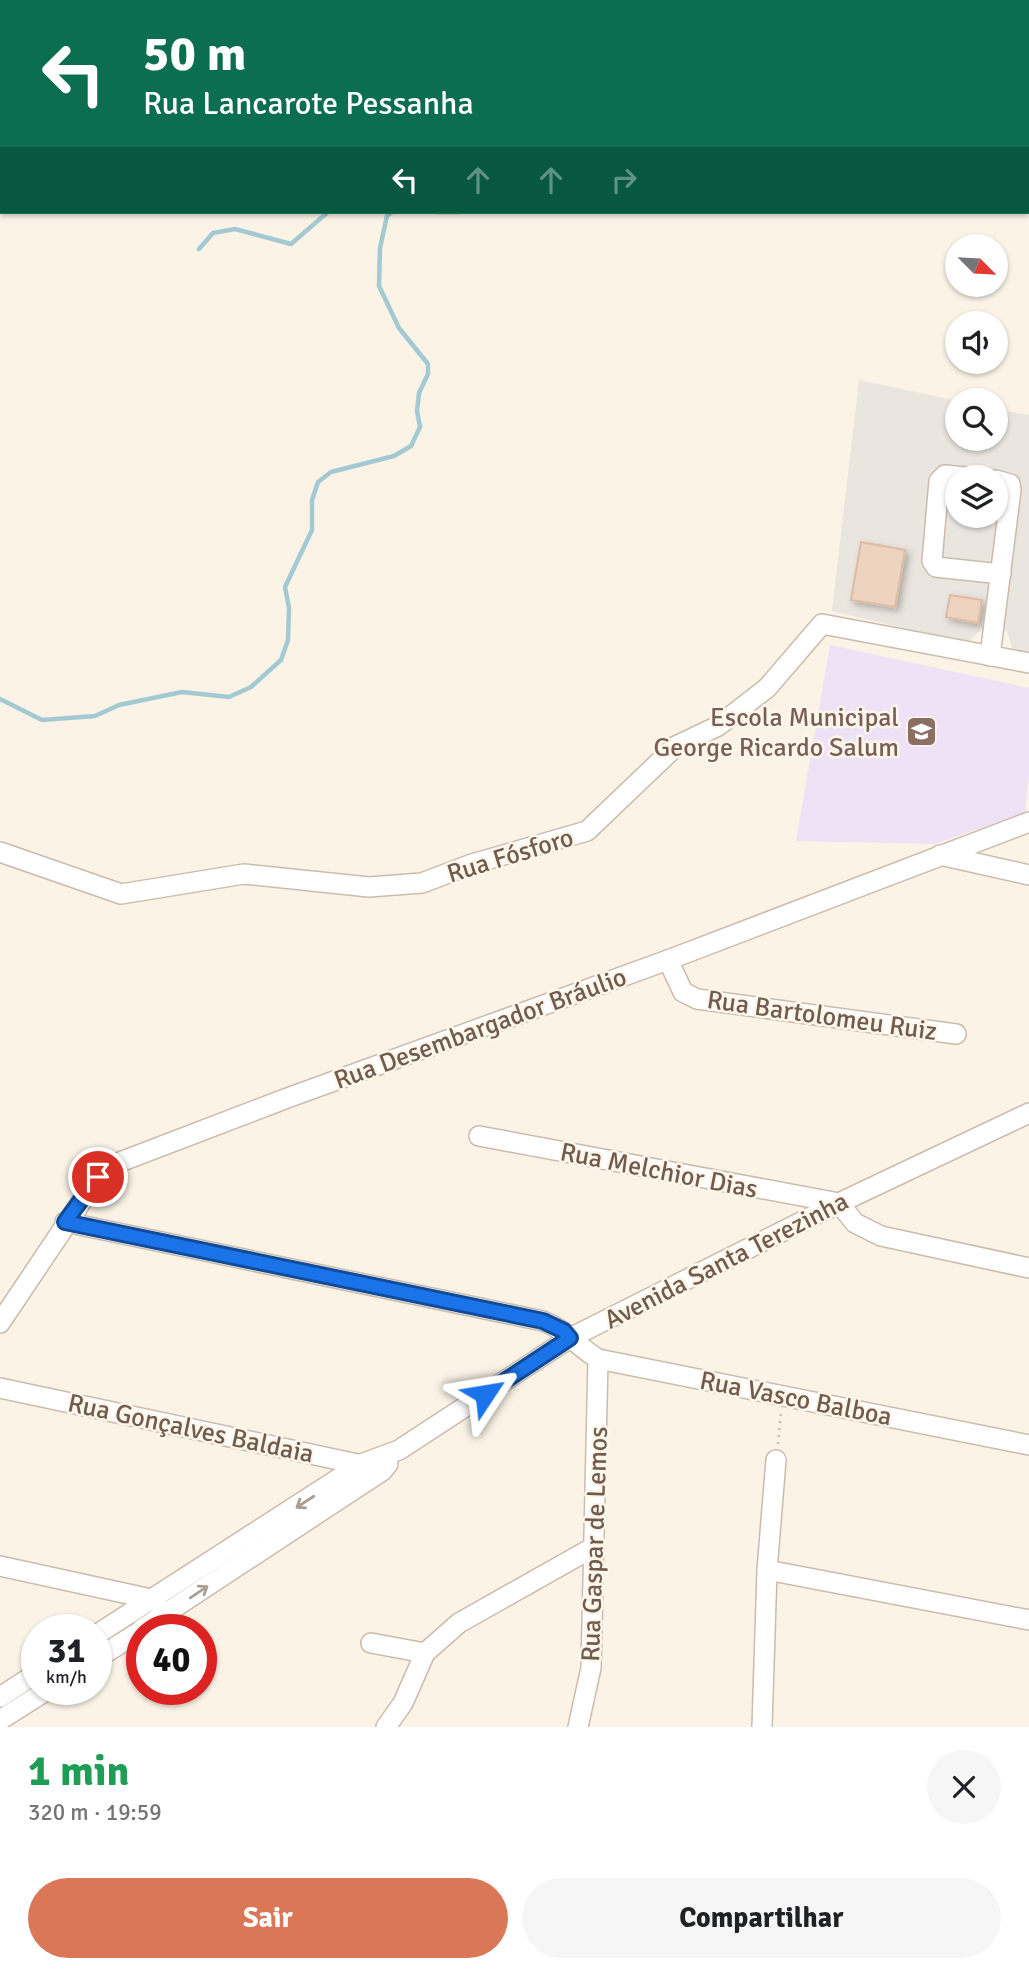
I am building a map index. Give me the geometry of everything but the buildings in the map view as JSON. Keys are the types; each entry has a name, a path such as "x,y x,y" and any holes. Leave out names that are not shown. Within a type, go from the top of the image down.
{"street":[{"path":"945,475 939,481 932,561 936,567 1001,574"},
{"path":"1008,483 1011,490 1008,515"},
{"path":"990,656 1006,528"},
{"name":"Rua Fósforo","path":"0,852 121,894 244,874 369,887 422,883 472,864 587,831 666,754 739,712 767,688 822,624 1029,663"},
{"name":"Rua Desembargador Bráulio","path":"0,1323 65,1222 98,1177 143,1152 668,960 1029,822"},
{"path":"939,855 1029,875"},
{"name":"Rua Bartolomeu Ruiz","path":"668,960 683,992 697,999 956,1034"},
{"name":"Avenida Santa Terezinha","path":"112,1625 361,1464 400,1450 570,1338 839,1203 1029,1114"},
{"name":"Rua Melchior Dias","path":"480,1136 839,1203"},
{"path":"839,1203 855,1223 881,1236 1029,1268"},
{"name":"Rua Vasco Balboa","path":"65,1222 543,1321 564,1331 598,1359 1029,1445"},
{"name":"Rua Gaspar de Lemos","path":"578,1727 591,1668 592,1548 598,1453 598,1359"},
{"name":"Rua Gonçalves Baldaia","path":"0,1388 361,1464 382,1471"},
{"name":"Avenida Santa Terezinha","path":"166,1614 382,1471 400,1450"},
{"path":"762,1727 767,1570 776,1460"},
{"path":"386,1727 403,1703 425,1653 459,1623 592,1548"},
{"path":"0,1566 151,1599 169,1612"},
{"path":"767,1570 1029,1620"},
{"path":"372,1643 425,1653"},
{"path":"0,1697 21,1683"},
{"path":"0,1720 24,1705"}],"path":[{"path":"776,1460 783,1395"}],"shaded area":[{"path":"859,380 945,398 945,451 1008,451 1008,411 1029,415 1029,653 1013,651 1007,631 983,628 967,643 832,611"},
{"name":"Escola Municipal George Ricardo Salum","path":"830,645 1029,688 1029,775 1025,813 934,844 796,841"}],"waterway":[{"path":"199,249 213,233 235,229 291,244 326,214"},
{"path":"0,699 42,720 95,716 119,705 182,692 229,697 251,687 281,660 288,640 289,608 285,587 312,530 312,500 318,482 331,472 394,456 411,446 420,427 417,411 419,393 428,374 428,364 399,328 379,286 380,248 390,214"}],"place":[{"name":"Escola Municipal George Ricardo Salum","path":"922,732"}],"route":[{"path":"98,1177 65,1222 543,1321 564,1331 570,1338 485,1394"}]}
